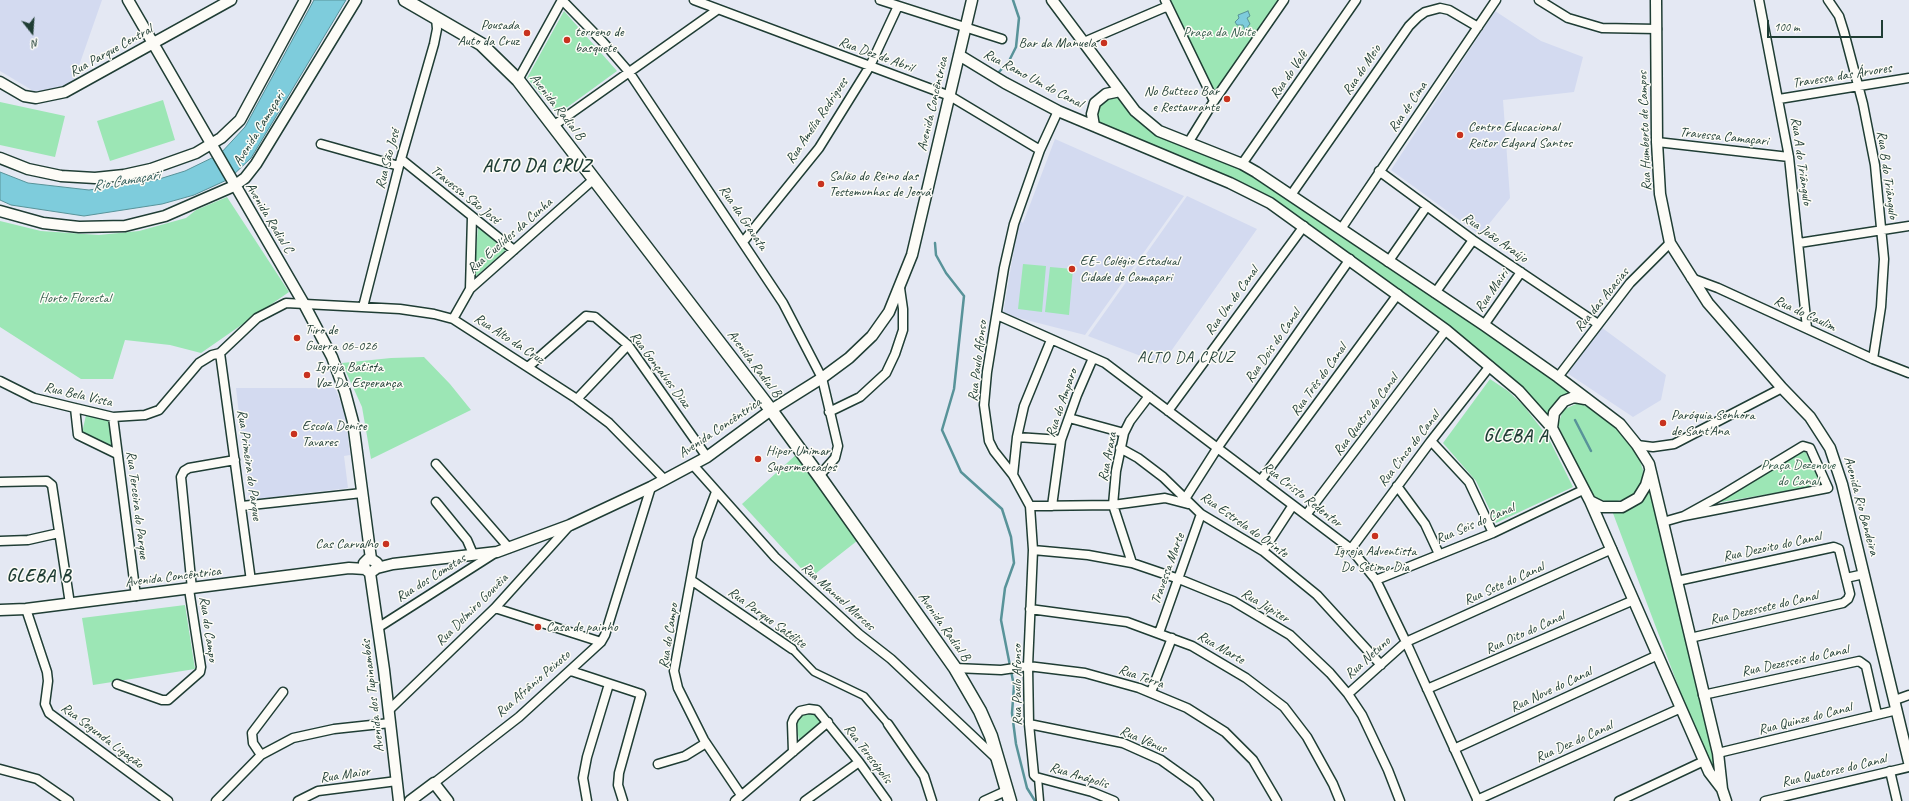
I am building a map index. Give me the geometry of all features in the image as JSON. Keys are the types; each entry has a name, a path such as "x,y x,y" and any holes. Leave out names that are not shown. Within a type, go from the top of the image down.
{"main road":[{"name":"Avenida Radial B","path":"405,0 481,44 518,80 771,410 955,668 980,711 991,736 1009,795"}],"street":[{"name":"Avenida Radial C","path":"128,0 232,183 304,304"},
{"name":"Rua Parque Central","path":"0,82 24,96 36,98 48,97 65,92 231,0"},
{"name":"Avenida Camaçari","path":"0,158 28,169 61,176 95,178 124,175 151,169 213,148 240,120 305,0"},
{"name":"Avenida Camaçari","path":"0,211 43,223 79,227 125,226 165,216 245,178 256,164 356,0"},
{"path":"518,80 562,0"},
{"name":"Rua da Gravata","path":"562,0 604,42 630,72 783,303 822,378 838,446 838,452 819,476"},
{"name":"Rua Dez de Abril","path":"694,0 717,10 950,96 1040,150"},
{"path":"880,0 1002,39"},
{"name":"Avenida Concêntrica","path":"0,610 26,610 349,568 497,552 570,525 651,487 707,457 771,410 822,378 849,358 872,336 889,312 900,288 912,255 972,0"},
{"path":"1052,0 1135,111 1159,131 1242,164 1291,195 1341,228 1388,262 1484,325 1558,377 1620,424 1637,445 1649,464 1718,753 1722,789 1726,801"},
{"path":"1188,143 1214,101 1284,0"},
{"name":"Rua do Valê","path":"1242,164 1356,0"},
{"name":"Rua de Cima","path":"1341,228 1496,0"},
{"path":"1539,0 1568,18 1602,28 1657,29"},
{"name":"Rua Humberto de Campos","path":"1656,0 1657,142 1660,194 1670,243 1691,278"},
{"name":"Rua A do Triângulo","path":"1759,0 1789,158 1807,328"},
{"name":"Rua B do Triângulo","path":"1828,0 1841,23 1858,85 1875,165 1884,259 1882,307 1873,359"},
{"path":"1084,42 1166,3 1214,101"},
{"name":"Rua Amélia Rodrigues","path":"743,242 819,148 870,66 898,6"},
{"name":"Rua do Meio","path":"1291,195 1409,26 1418,17 1425,12 1440,8 1449,10 1478,27"},
{"path":"553,126 717,10"},
{"name":"Rua São José","path":"363,307 400,162 434,44 437,29 436,18"},
{"name":"Rua Ramo Um do Canal","path":"959,55 1005,83 1058,112 1234,185 1270,203 1350,259 1446,330 1519,390 1552,428 1590,501 1709,772 1722,789"},
{"name":"Travessa das Árvores","path":"1779,99 1858,85 1909,78"},
{"path":"1094,126 1092,114 1093,108 1099,98 1106,94 1120,91"},
{"name":"Rua Paulo Afonso","path":"1037,778 1034,775 1029,724 1028,666 1033,550 1030,506 1013,475 994,451 986,429 984,405 1004,268 1014,224 1040,150 1058,112"},
{"path":"1082,121 1092,114"},
{"name":"Travessa Camaçari","path":"1657,142 1789,158"},
{"path":"321,144 400,162"},
{"name":"Travessa São José","path":"400,162 514,250"},
{"name":"Rua João Araújo","path":"1379,171 1473,240 1598,324"},
{"name":"Rua Euclídes da Cunha","path":"453,319 470,289 594,179"},
{"path":"1388,262 1427,206"},
{"path":"470,289 472,218"},
{"name":"Rua Um do Canal","path":"1168,410 1304,226"},
{"path":"1799,243 1909,226"},
{"path":"1435,293 1473,240"},
{"name":"Rua das Acacias","path":"1558,377 1630,284 1670,243"},
{"name":"Rua Dois do Canal","path":"1187,502 1218,447 1350,259"},
{"name":"Rua Mairi","path":"1484,325 1521,272"},
{"name":"Rua do Caulim","path":"1691,278 1718,288 1873,359 1909,373"},
{"name":"Avenida Rio Bandeira","path":"1691,278 1708,303 1782,388 1810,417 1830,448 1842,484 1909,762"},
{"path":"829,412 860,397 886,373 895,354 903,330 903,309 900,288"},
{"name":"Rua Três do Canal","path":"1261,480 1398,294"},
{"name":"Rua Bela Vista","path":"0,381 34,398 113,417 153,413 159,410 199,363 212,355 220,353 257,318 286,303 304,304"},
{"name":"Rua Alto da Cruz","path":"304,304 400,309 434,314 453,319 577,399 609,423 665,480"},
{"name":"Avenida dos Tupinambás","path":"304,304 332,358 345,392 353,422 400,801"},
{"name":"Rua Cristo Redentor","path":"997,315 1105,363 1218,447 1350,549 1376,580 1406,642 1477,801"},
{"name":"Rua Gonçalves Diaz","path":"528,367 586,316 595,316 628,345 707,457"},
{"name":"Rua Quatro do Canal","path":"1306,515 1446,330"},
{"path":"1013,475 1017,437 1024,406 1051,340"},
{"path":"577,399 628,345"},
{"name":"Rua Primeira do Parque","path":"220,353 251,581"},
{"name":"Rua do Amparo","path":"1052,506 1061,440 1092,358"},
{"name":"Rua Cinco do Canal","path":"1350,549 1431,441 1490,366"},
{"path":"1637,445 1653,447 1674,444 1782,388"},
{"name":"Rua Araxa","path":"1113,505 1116,471 1124,433 1130,421 1149,396"},
{"path":"1552,428 1554,413 1564,401 1574,397 1589,400"},
{"path":"75,408 78,435 117,454"},
{"name":"Rua Terceira do Parque","path":"113,417 136,596"},
{"path":"1069,418 1124,433"},
{"path":"1017,437 1061,440"},
{"path":"1431,441 1469,482 1493,533"},
{"path":"1663,522 1684,516 1828,488 1810,448 1803,446 1684,516"},
{"name":"Rua Estrela do Orinte","path":"1120,448 1138,458 1163,477 1201,514 1263,551 1317,595 1381,665"},
{"path":"191,589 181,477 184,471 188,468 235,460"},
{"path":"436,464 509,548"},
{"name":"Rua Manuel Merces","path":"693,465 775,557 859,634 891,659 999,761"},
{"path":"1590,501 1602,507 1622,506 1638,498 1646,485 1650,471"},
{"path":"0,482 49,482 52,485 70,604"},
{"path":"1397,486 1424,524 1439,554"},
{"name":"Rua Afrânio Peixoto","path":"410,801 519,717 571,672 601,642 605,635 651,487"},
{"name":"Rua Seis do Canal","path":"1376,580 1493,533 1583,490"},
{"name":"Rua do Campo","path":"716,492 698,540 674,671 678,688 706,743 738,798"},
{"path":"242,506 362,493"},
{"path":"1030,506 1113,505 1161,498 1187,502"},
{"path":"436,502 467,540 474,554"},
{"path":"1113,505 1132,562"},
{"path":"1263,551 1293,505"},
{"name":"Travessa Marte","path":"1159,633 1201,514"},
{"name":"Rua Delmiro Gouvêia","path":"389,710 495,608 570,525"},
{"path":"0,541 28,540 59,533"},
{"name":"Rua Dezoito do Canal","path":"1677,581 1834,547 1839,549 1850,594 1848,599 1843,603"},
{"name":"Rua Sete do Canal","path":"1406,642 1612,549"},
{"name":"Rua Júpiter","path":"1033,550 1132,562 1233,601 1290,635 1330,673 1348,694 1362,715 1382,756 1400,801"},
{"name":"Rua dos Cometas","path":"379,627 497,552"},
{"path":"1846,578 1864,574"},
{"name":"Rua Parque Satélite","path":"691,580 792,649 814,672 864,696 888,724 924,776 932,801"},
{"name":"Rua do Campo","path":"117,684 162,700 168,700 200,672 201,667 191,589"},
{"name":"Rua Oito do Canal","path":"1427,689 1634,600"},
{"name":"Rua Dezessete do Canal","path":"1690,638 1843,603"},
{"path":"495,608 601,642"},
{"name":"Rua Marte","path":"1030,609 1127,622 1192,646 1246,678 1284,707 1307,737 1333,784 1340,801"},
{"name":"Rua Segunda Ligação","path":"26,610 47,672 48,681 45,704 49,713 168,801"},
{"path":"1151,692 1172,638"},
{"name":"Rua Netuno","path":"1348,694 1406,642"},
{"name":"Rua Nove do Canal","path":"1454,749 1658,655"},
{"name":"Rua Dezesseis do Canal","path":"1703,695 1859,660 1866,666 1877,714"},
{"name":"Rua Terra","path":"955,668 1001,670 1028,666 1085,673 1151,692 1187,708 1225,732 1253,760 1277,801"},
{"path":"571,672 640,692 641,696 618,785 623,801"},
{"path":"587,801 584,778 587,758 610,684"},
{"path":"260,755 253,743 252,734 283,692"},
{"path":"1895,700 1909,695"},
{"name":"Rua Dez do Canal","path":"1477,801 1681,708"},
{"name":"Rua Teresópolis","path":"792,752 792,723 797,713 804,709 816,710 828,722 859,762 885,800"},
{"name":"Rua Quinze do Canal","path":"1718,753 1897,710"},
{"name":"Rua Teresópolis","path":"738,798 828,722"},
{"path":"216,801 260,755 293,738 334,729 390,723"},
{"name":"Rua Vênus","path":"1029,724 1123,743 1161,760 1196,785 1209,801"},
{"path":"975,739 982,740 991,736"},
{"path":"1698,746 1708,747 1715,740"},
{"path":"658,764 680,758 706,743"},
{"path":"1619,801 1704,761"},
{"path":"805,801 859,762"},
{"name":"Rua Quatorze do Canal","path":"1765,801 1909,767"},
{"path":"0,769 37,779 69,801"},
{"path":"1890,771 1897,801"},
{"path":"1037,778 1040,801"},
{"name":"Rua Anápolis","path":"1037,778 1092,792 1114,801"},
{"name":"Rua Maior","path":"298,801 318,791 397,781"},
{"path":"434,783 448,801"},
{"path":"984,801 1009,795"}],"shaded area":[{"path":"0,0 102,0 74,80 60,91 35,92 0,71"},
{"name":"Centro Educacional Reitor Edgard Santos","path":"1495,11 1541,41 1583,57 1574,92 1503,100 1510,198 1480,235 1391,170"},
{"name":"EE- Colégio Estadual Cidade de Camaçari","path":"1055,139 1184,196 1085,335 1003,314 1019,220 1023,223"},
{"path":"1187,196 1257,229 1162,364 1088,336"},
{"path":"1601,327 1666,375 1661,400 1633,417 1567,373"},
{"name":"Escola Denise Tavares","path":"236,388 335,388 345,413 350,455 344,456 348,488 249,500"}],"green space":[{"name":"Praça da Noite","path":"1168,0 1281,0 1215,95"},
{"path":"564,11 617,71 558,114 527,78"},
{"path":"1119,96 1159,131 1242,164 1589,400 1562,401 1552,428 1519,391 1388,283 1272,200 1241,182 1099,123 1097,115 1100,104 1108,98"},
{"path":"163,100 175,140 110,161 97,121"},
{"path":"0,102 65,116 55,157 0,145"},
{"name":"Horto Florestal","path":"227,197 289,292 201,353 170,345 125,340 113,379 81,379 0,327 0,221 41,231 99,235 139,231 186,218 196,210"},
{"path":"478,227 506,250 473,279 476,251"},
{"path":"1023,264 1046,266 1042,312 1018,309"},
{"path":"1050,267 1073,269 1069,315 1045,312"},
{"path":"424,357 450,384 471,410 371,459 362,407 342,363 391,358"},
{"path":"1490,379 1508,391 1523,405 1548,437 1573,487 1496,523 1476,481 1443,443"},
{"path":"1578,403 1606,418 1622,433 1639,458 1643,470 1642,483 1633,495 1613,502 1600,500 1593,497 1589,492 1558,425 1563,410"},
{"path":"86,415 110,421 112,446 82,433"},
{"name":"Praça Dezenove do Canal","path":"1805,451 1822,485 1710,504"},
{"path":"798,453 862,537 810,578 742,504"},
{"path":"1648,478 1726,801 1706,760 1611,508 1638,498"},
{"path":"185,605 195,669 93,685 82,618"},
{"path":"801,712 818,712 826,722 800,745 795,719"}],"water":[{"path":"314,0 346,0 251,158 229,179 194,195 162,204 84,216 11,205 0,200 0,172 28,183 89,190 156,180 185,171 220,154 245,127"},
{"path":"1248,11 1250,16 1247,18 1250,24 1245,30 1243,25 1237,25 1235,22 1239,18 1238,15"}],"waterway":[{"path":"999,72 1009,61 1016,47 1019,18 1013,0"},
{"path":"935,243 936,255 946,273 964,296 954,389 942,430 961,472 1002,509 1011,537 1014,563 1005,588 1001,620 1014,686 1012,713 1016,744 1027,788 1035,801"},
{"path":"1575,420 1591,451"}],"place":[{"name":"Pousada Auto da Cruz","path":"527,33"},
{"name":"terreno de basquete","path":"567,40"},
{"name":"Bar da Manuela","path":"1104,43"},
{"name":"No Butteco Bar e Restaurante","path":"1227,99"},
{"name":"Centro Educacional Reitor Edgard Santos","path":"1460,135"},
{"name":"Salão do Reino das Testemunhas de Jeová","path":"821,184"},
{"name":"EE- Colégio Estadual Cidade de Camaçari","path":"1072,269"},
{"name":"Tiro de Guerra 06-026","path":"297,338"},
{"name":"Igreja Batista Voz Da Esperança","path":"307,375"},
{"name":"Paróquia Senhora de Sant'Ana","path":"1663,423"},
{"name":"Escola Denise Tavares","path":"294,434"},
{"name":"Hiper Unimar Supermercados","path":"758,459"},
{"name":"Igreja Adventista Do Setimo Dia","path":"1375,536"},
{"name":"Cas Carvalho","path":"386,544"},
{"name":"Casa de painho","path":"538,627"}],"district":[{"name":"ALTO DA CRUZ","path":"537,166"},
{"name":"ALTO DA CRUZ","path":"1186,358"},
{"name":"GLEBA A","path":"1516,436"},
{"name":"GLEBA B","path":"39,576"}],"water label":[{"name":"Rio Camaçari","path":"126,181"}]}
